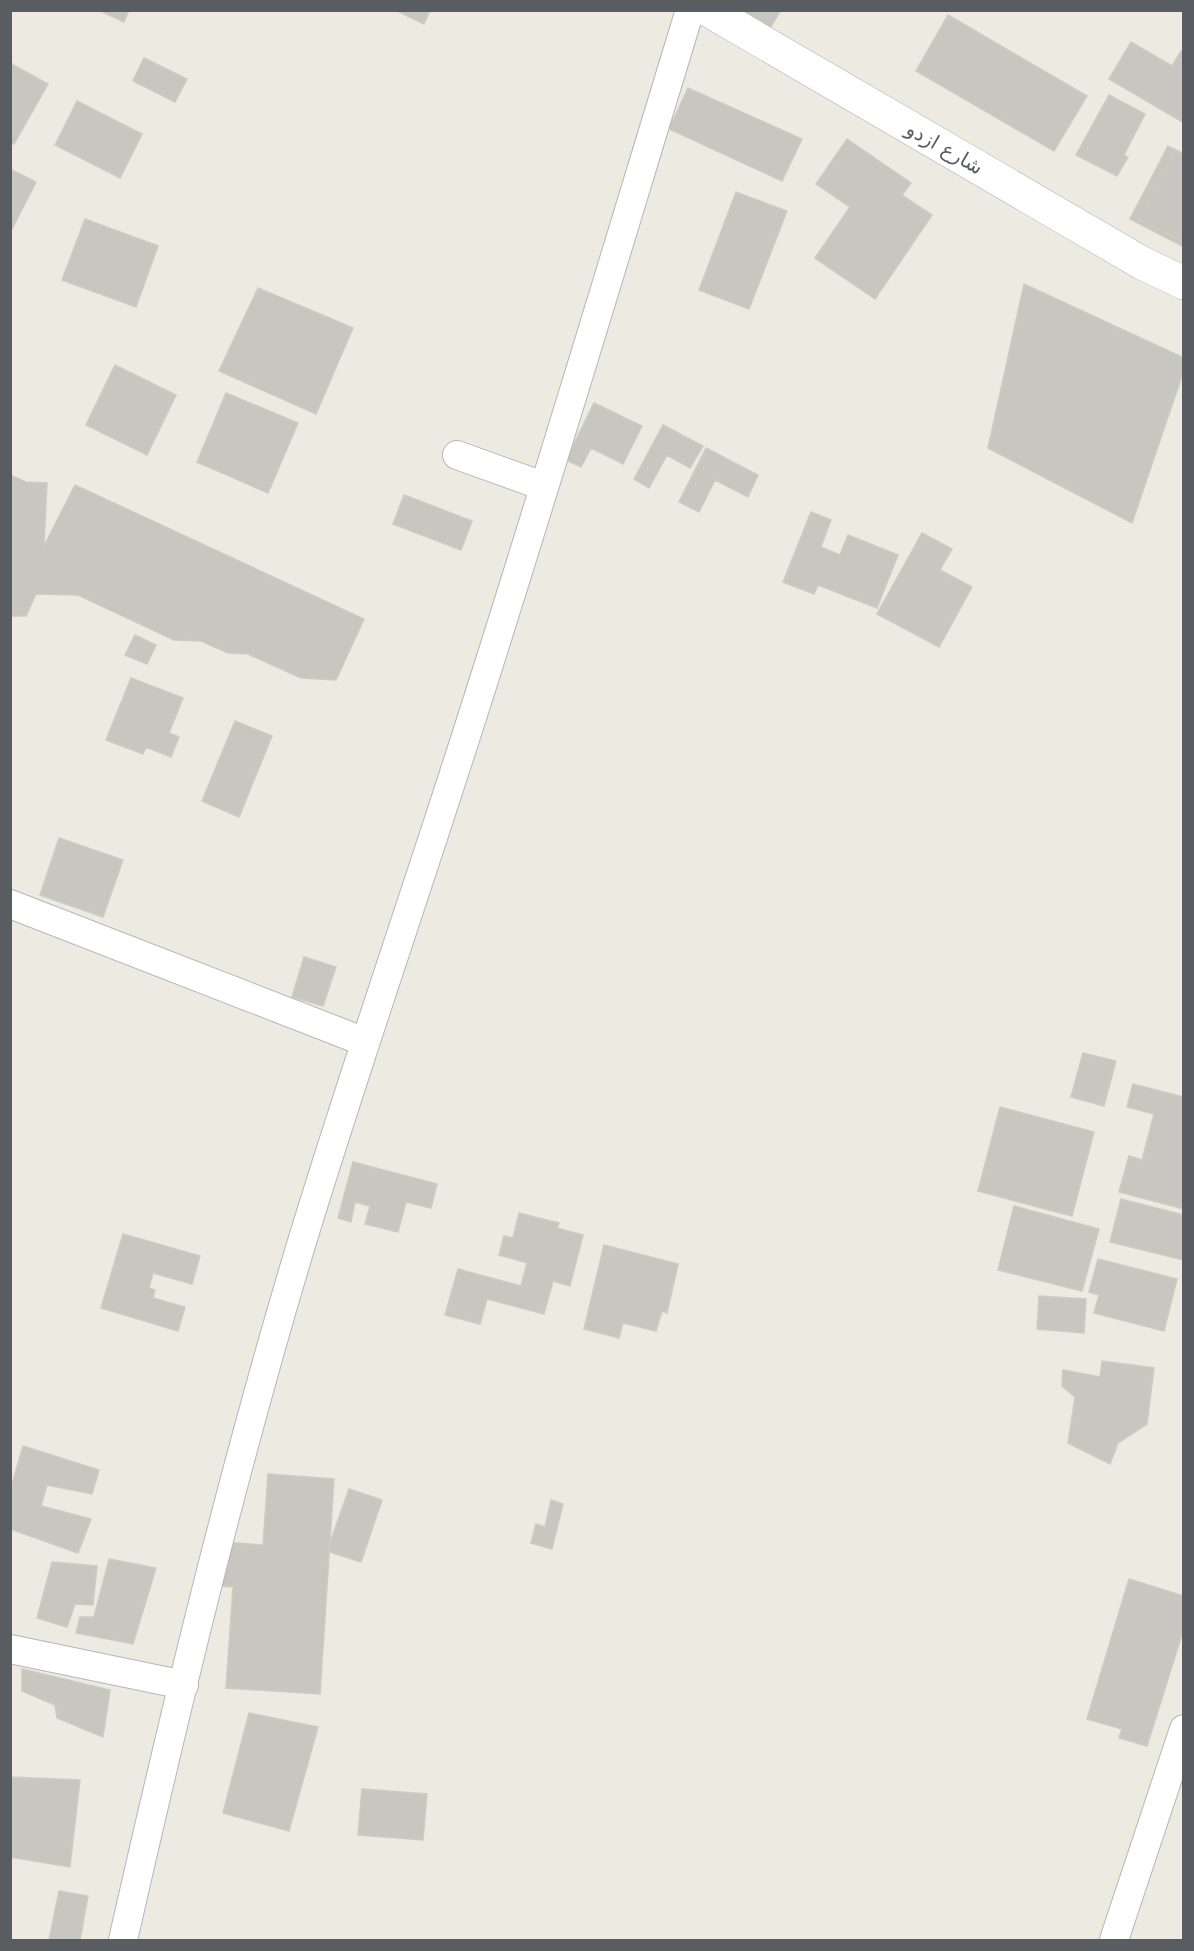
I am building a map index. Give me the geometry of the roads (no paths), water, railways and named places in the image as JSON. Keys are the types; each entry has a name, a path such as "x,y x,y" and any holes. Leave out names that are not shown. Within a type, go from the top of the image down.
{"street":[{"path":"123,1941 184,1685 263,1381 300,1249 457,763 690,10"},
{"name":"شارع ازدو","path":"708,10 1142,263 1184,283"},
{"path":"457,455 543,486"},
{"path":"10,904 365,1042"},
{"path":"10,1649 184,1685"},
{"path":"1114,1941 1184,1729"}]}
